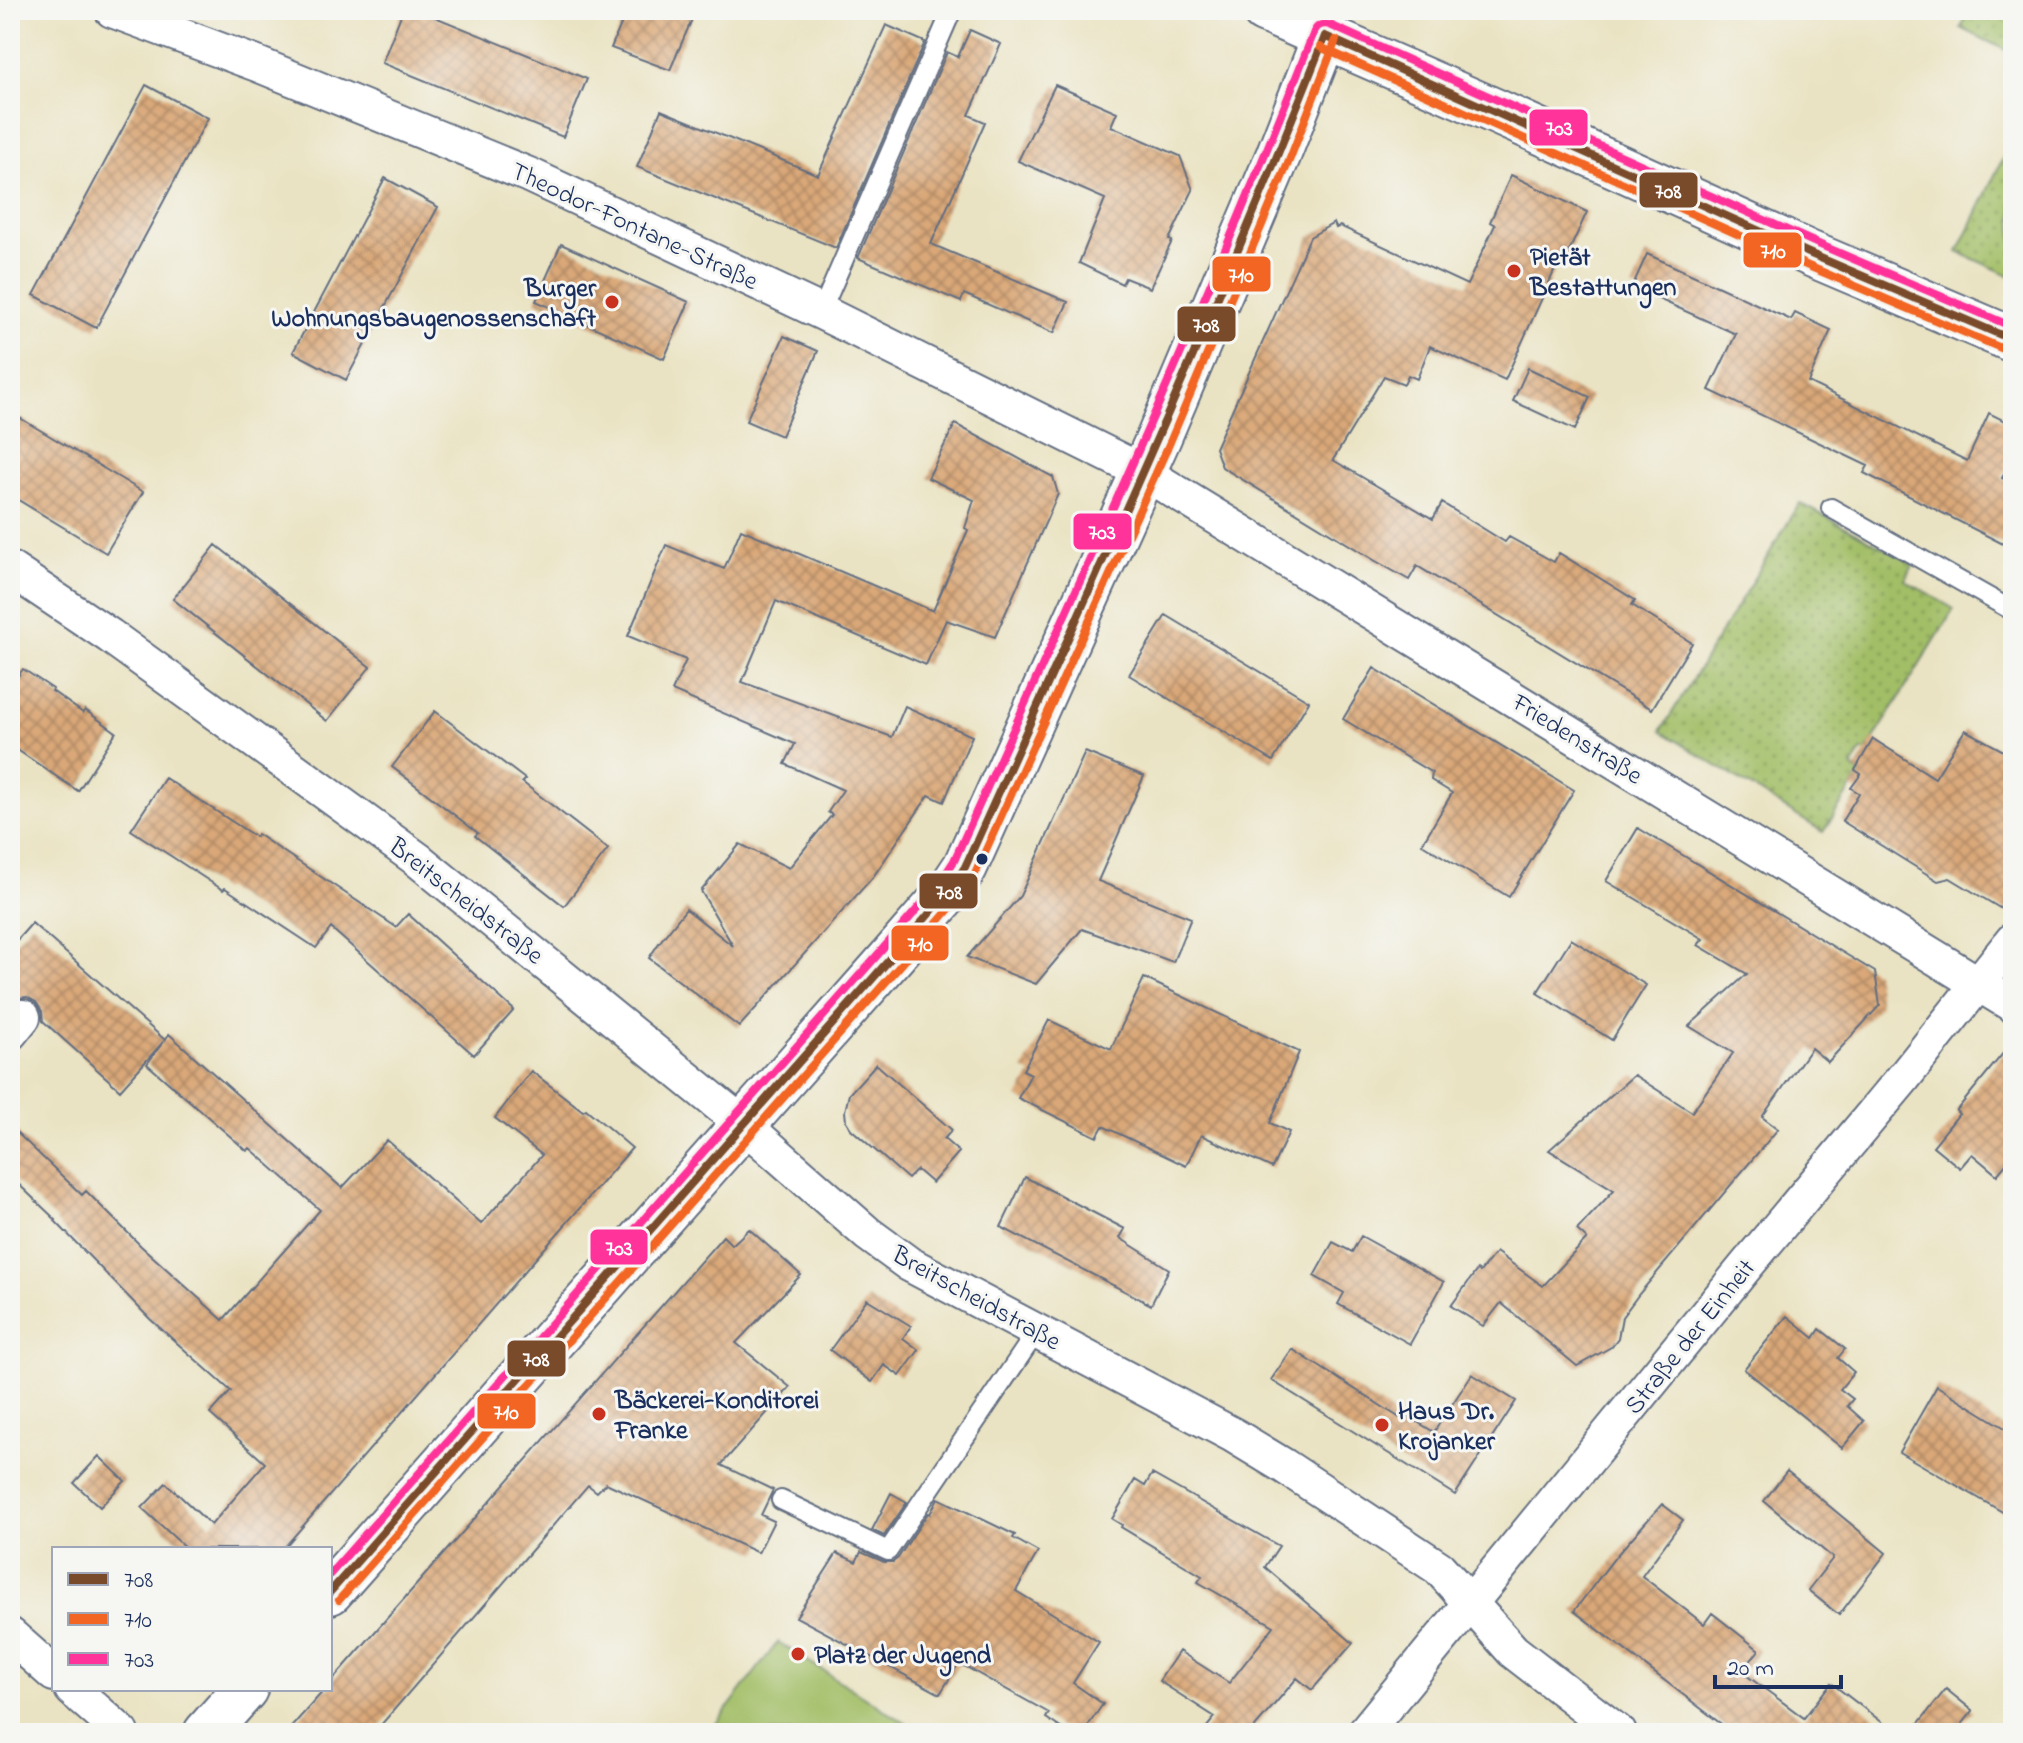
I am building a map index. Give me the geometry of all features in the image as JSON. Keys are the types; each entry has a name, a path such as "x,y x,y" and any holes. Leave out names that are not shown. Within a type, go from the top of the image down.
{"street":[{"name":"Theodor-Fontane-Straße","path":"112,10 257,64 529,175 821,312 1143,472"},
{"path":"1264,10 1328,23 1497,112 1811,254 2013,340"},
{"path":"332,1590 949,891 965,867 1143,472 1272,170 1328,23"},
{"name":"Friedenstraße","path":"1143,472 2013,1005"},
{"name":"Breitscheidstraße","path":"10,569 110,636 417,859 744,1125 868,1234 909,1264 1233,1435 1439,1568 1513,1651 1619,1733"},
{"name":"Straße der Einheit","path":"1364,1733 1904,1077 2013,940"},
{"path":"10,1635 52,1672"},
{"path":"74,1691 122,1733"},
{"path":"206,1733 243,1691"}],"lane":[{"path":"821,312 952,10"},
{"path":"1831,508 2013,611"},
{"path":"781,1500 888,1551 1037,1331"}],"green space":[{"path":"1969,10 2013,10 2013,54 1961,28"},
{"path":"2013,137 2013,277 1958,252"},
{"path":"1800,503 1914,564 1905,580 1954,609 1866,752 1862,750 1852,768 1861,774 1823,832 1661,731"},
{"path":"778,1642 921,1733 709,1733"}],"building":[{"path":"403,10 418,10 587,79 563,137 382,63"},
{"path":"627,10 696,10 670,70 611,48"},
{"path":"886,25 925,42 836,248 637,167 661,110 818,175"},
{"path":"970,30 1001,44 969,115 985,122 931,244 1068,302 1054,333 964,294 961,302 858,258 947,52 958,57"},
{"path":"146,85 208,118 96,328 34,295"},
{"path":"1055,85 1117,112 1111,126 1180,156 1193,190 1150,288 1125,278 1122,284 1079,263 1105,199 1018,161"},
{"path":"1511,175 1587,212 1566,258 1561,256 1505,380 1430,346 1417,379 1408,375 1404,384 1384,376 1333,460 1433,519 1442,503 1505,542 1509,537 1554,562 1559,553 1635,600 1632,605 1692,643 1652,709 1417,566 1409,580 1374,560 1222,467 1215,448 1310,237 1334,223 1336,228 1340,226 1467,285 1495,225 1490,222"},
{"path":"385,178 438,207 346,380 293,352"},
{"name":"Burger Wohnungsbaugenossenschaft","path":"561,244 689,302 664,359 536,301"},
{"path":"1647,254 1791,320 1795,313 1831,330 1808,382 1967,461 1989,413 2013,425 2013,454 2002,478 2013,484 2013,549 1864,473 1868,466 1709,390 1736,334 1632,287"},
{"path":"784,336 818,351 781,436 746,421"},
{"path":"1528,368 1590,397 1575,430 1513,401"},
{"path":"10,412 143,492 106,553 10,495"},
{"path":"955,424 1053,477 1058,494 995,637 946,620 926,665 776,601 742,682 892,737 905,706 972,736 944,802 929,795 873,877 739,1027 649,958 686,909 733,946 701,891 740,844 789,868 832,815 828,812 843,790 785,764 795,744 672,691 686,660 628,636 666,545 724,569 741,529 933,611 968,530 965,528 974,500 928,478"},
{"path":"216,545 370,667 327,721 173,599"},
{"path":"1166,615 1309,701 1273,761 1129,675"},
{"path":"1374,668 1574,790 1509,897 1422,844 1452,793 1431,780 1432,773 1343,719"},
{"path":"23,669 83,713 85,710 116,732 78,791 10,745 10,687"},
{"path":"435,711 525,779 522,782 608,849 564,906 475,836 478,833 392,767"},
{"path":"1965,730 2013,756 2013,916 1950,878 1938,881 1842,821 1859,793 1851,788 1861,774 1855,770 1873,739 1935,778"},
{"path":"1085,752 1144,776 1098,881 1191,918 1173,962 1082,929 1036,984 967,957 1020,896"},
{"path":"165,778 256,837 257,834 396,927 408,914 514,1010 474,1055 331,928 316,948 131,830"},
{"path":"1638,828 1875,972 1880,1005 1828,1062 1811,1048 1762,1117 1778,1129 1639,1294 1622,1317 1618,1338 1611,1347 1577,1366 1501,1303 1483,1326 1451,1306 1477,1270 1480,1272 1496,1252 1543,1286 1587,1239 1577,1230 1614,1190 1549,1150 1634,1075 1692,1112 1733,1053 1689,1026 1747,974 1698,945 1703,939 1606,881"},
{"path":"32,923 165,1040 169,1034 342,1188 387,1140 481,1224 542,1155 495,1118 531,1071 583,1111 586,1109 632,1148 285,1547 185,1547 142,1508 166,1483 211,1525 265,1463 210,1414 231,1391 150,1319 10,1176 10,1126 82,1195 86,1191 223,1320 320,1210 147,1064 164,1041 120,1090 43,1021 42,1011 36,1002 27,997 17,998 10,992 10,948"},
{"path":"1571,939 1646,985 1612,1040 1537,993"},
{"path":"1144,978 1299,1052 1270,1123 1289,1132 1272,1168 1201,1135 1186,1166 1103,1126 1097,1137 1018,1098 1031,1074 1023,1070 1049,1020 1111,1049"},
{"path":"2013,1041 2013,1156 1997,1175 1972,1154 1960,1168 1933,1146 1959,1114 1956,1111"},
{"path":"876,1064 952,1130 944,1139 959,1152 932,1183 917,1170 908,1179 851,1129 846,1121 849,1094"},
{"path":"1025,1177 1125,1229 1120,1238 1169,1269 1151,1305 1001,1227"},
{"path":"749,1229 801,1275 736,1343 790,1387 721,1465 773,1490 761,1515 774,1521 758,1553 606,1483 597,1492 588,1485 374,1733 286,1733 323,1691 332,1691 332,1681 723,1236 732,1245"},
{"path":"1361,1236 1444,1282 1410,1344 1338,1304 1344,1293 1314,1276 1333,1242 1352,1252"},
{"path":"867,1299 911,1326 903,1338 919,1350 900,1376 884,1365 872,1382 830,1350"},
{"path":"1787,1316 1814,1338 1820,1329 1845,1349 1838,1358 1854,1372 1840,1389 1853,1399 1847,1406 1864,1421 1842,1448 1744,1369"},
{"name":"Haus Dr. Krojanker","path":"1292,1349 1400,1418 1404,1414 1434,1432 1472,1374 1516,1401 1455,1495 1271,1380"},
{"path":"1937,1386 2013,1433 2013,1518 1899,1452"},
{"path":"99,1456 125,1481 100,1507 74,1483"},
{"path":"1787,1471 1886,1553 1839,1615 1808,1590 1833,1558 1764,1501"},
{"path":"1152,1474 1279,1546 1265,1567 1353,1643 1312,1690 1297,1678 1250,1733 1202,1733 1215,1717 1159,1681 1179,1651 1229,1683 1274,1626 1198,1582 1202,1576 1112,1519 1135,1480 1145,1486"},
{"path":"891,1493 907,1502 884,1536 872,1530"},
{"path":"938,1498 1015,1535 1013,1538 1038,1552 1016,1591 1099,1642 1073,1683 1103,1704 1083,1733 1068,1733 1046,1718 1049,1713 959,1663 940,1694 796,1617 837,1553 856,1562 861,1552 884,1562 893,1562 930,1514"},
{"path":"1662,1504 1683,1520 1642,1576 1704,1624 1712,1613 1759,1650 1742,1672 1804,1718 1831,1683 1896,1733 1733,1733 1574,1611 1616,1556"},
{"path":"1946,1689 1973,1711 1955,1733 1911,1733"}],"transit line":[{"name":"703","path":"332,1572 881,951 939,884 954,861 1139,448 1319,26 1330,25 1816,243 2013,327"},
{"name":"708","path":"1325,36 1811,254 2013,340"},
{"name":"708","path":"332,1590 890,959 949,891 965,867 1195,350 1325,36"},
{"name":"710","path":"339,1600 899,967 958,899 975,874 1170,442 1289,161 1336,40"},
{"name":"710","path":"1320,47 1806,265 2008,351"}],"place":[{"name":"Pietät Bestattungen","path":"1514,271"},
{"name":"Burger Wohnungsbaugenossenschaft","path":"612,302"},
{"name":"Bäckerei-Konditorei Franke","path":"599,1414"},
{"name":"Haus Dr. Krojanker","path":"1382,1425"},
{"name":"Platz der Jugend","path":"798,1654"}]}
